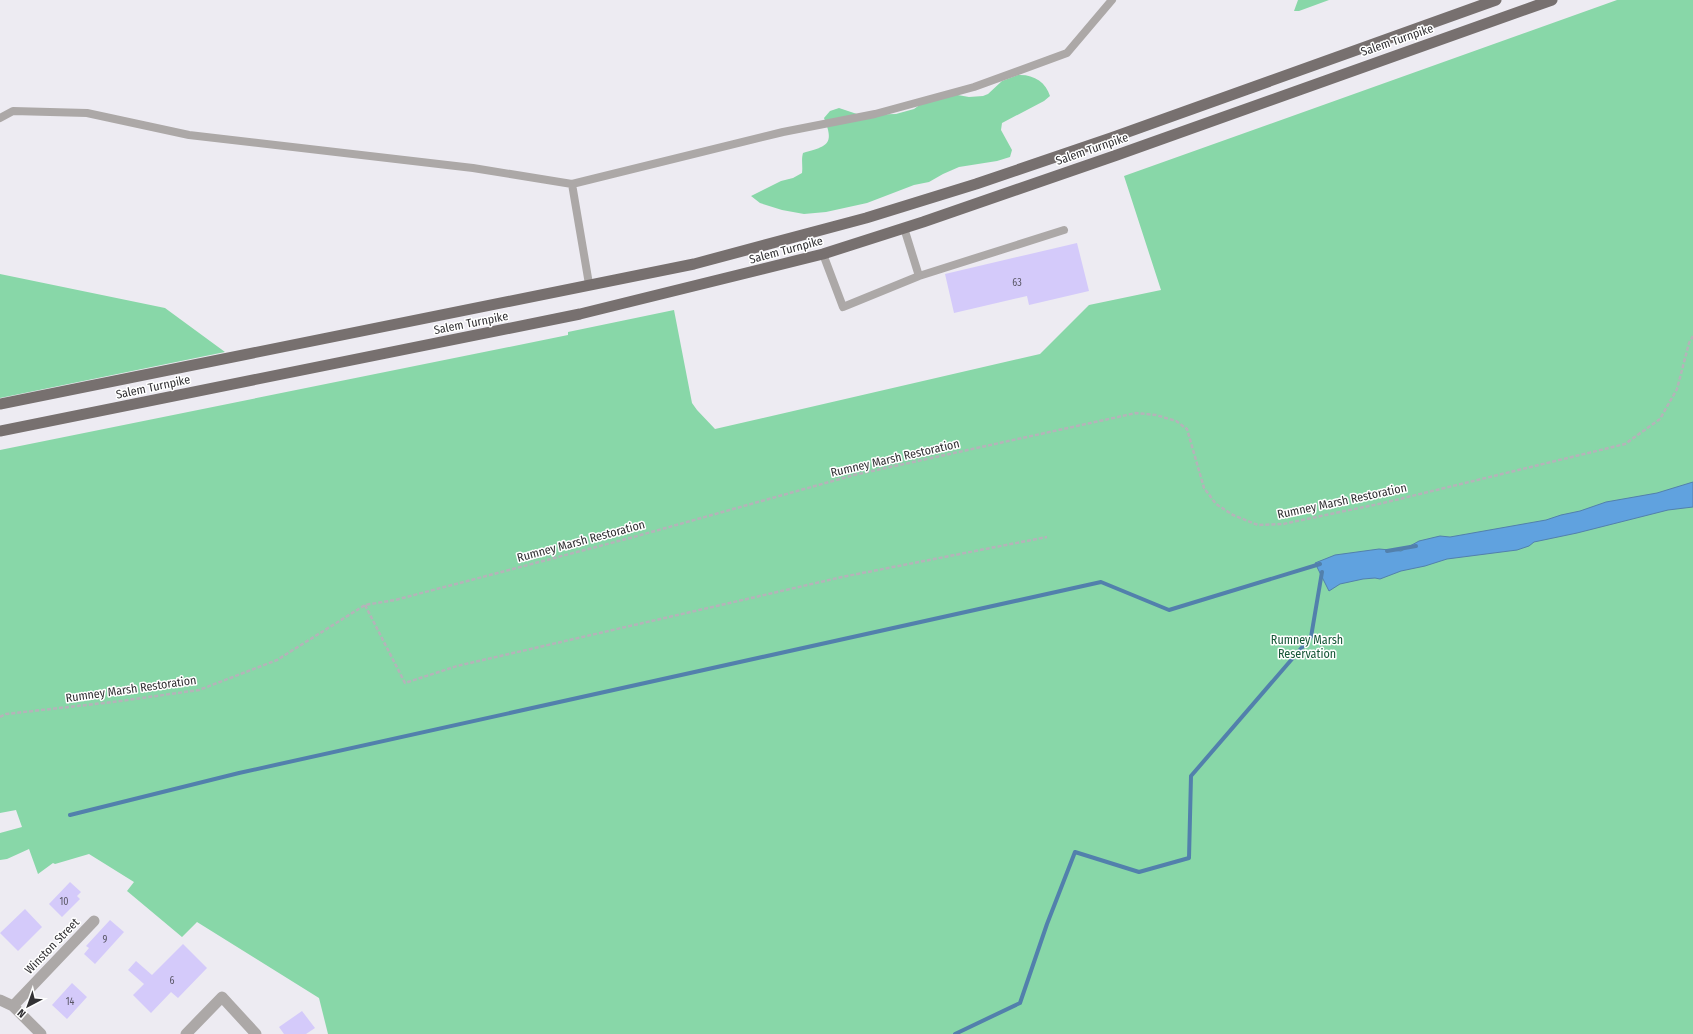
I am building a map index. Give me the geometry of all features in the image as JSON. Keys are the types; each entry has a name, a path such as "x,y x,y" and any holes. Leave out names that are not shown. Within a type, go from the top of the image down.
{"main road":[{"name":"Salem Turnpike","path":"0,404 702,262 866,218 976,184 1111,138 1496,0"},
{"name":"Salem Turnpike","path":"0,431 580,314 824,254 1116,155 1552,0"}],"street":[{"name":"Winston Street","path":"13,1006 94,922"},
{"path":"186,1034 222,997 256,1034"},
{"path":"0,1000 13,1006 41,1034"}],"lane":[{"path":"0,118 13,111 87,113 189,134 473,168 572,184 784,132 875,114 974,87 1067,53 1112,0"},
{"path":"572,184 589,284"},
{"path":"904,228 919,276"},
{"path":"824,254 843,307 919,276 1064,230"}],"path":[{"name":"Rumney Marsh Restoration","path":"0,717 6,714 113,702 199,690 277,660 365,605 395,600 854,476 1136,413 1176,421 1187,429 1204,488 1216,504 1233,515 1258,525 1283,524 1383,503 1626,444 1660,419 1677,389 1689,343 1693,336"},
{"path":"365,605 405,683 465,665 827,581 1047,538"}],"green space":[{"path":"1298,0 1329,0 1299,11 1294,11"},
{"name":"Rumney Marsh Reservation","path":"1617,0 1693,0 1693,1034 328,1034 319,998 197,922 182,937 127,891 134,882 89,854 55,864 53,863 38,874 29,849 7,859 0,860 0,833 22,827 16,810 0,813 0,450 568,335 568,332 674,310 692,403 715,429 1040,354 1089,305 1161,290 1124,176"},
{"path":"1018,75 1029,76 1038,80 1048,91 1050,96 1044,101 1002,123 1001,130 1012,150 1010,157 997,161 959,167 929,182 914,185 867,203 826,212 804,214 782,210 760,203 751,196 781,181 793,178 802,173 803,153 823,146 829,139 824,118 830,111 839,108 860,115 896,114 914,109 928,99 952,94 969,97 983,96 988,94 1002,81"},
{"path":"0,274 165,308 225,352 0,398"}],"water":[{"path":"1693,482 1693,507 1668,510 1577,533 1534,542 1529,546 1517,550 1447,559 1425,566 1401,571 1380,579 1363,579 1340,584 1329,591 1315,563 1335,555 1379,549 1401,551 1419,541 1440,536 1450,537 1546,520 1606,502 1657,493"}],"building":[{"path":"1077,243 1089,291 1029,305 1027,296 954,313 945,274"},
{"path":"70,882 81,892 77,896 80,899 62,917 49,904"},
{"path":"25,909 42,927 18,951 0,933"},
{"path":"110,920 124,932 95,964 84,954 89,948 86,946"},
{"path":"183,944 207,968 178,998 171,992 151,1013 133,995 144,984 128,970 136,961 152,975"},
{"path":"72,983 87,997 67,1019 52,1005"},
{"path":"302,1011 315,1028 306,1034 284,1034 279,1027"}],"waterway":[{"path":"1387,551 1416,546"},
{"path":"70,815 239,773 1101,582 1169,610 1320,564"},
{"path":"955,1034 1020,1003 1047,924 1075,852 1139,872 1189,858 1191,776 1311,637 1322,572"}]}
